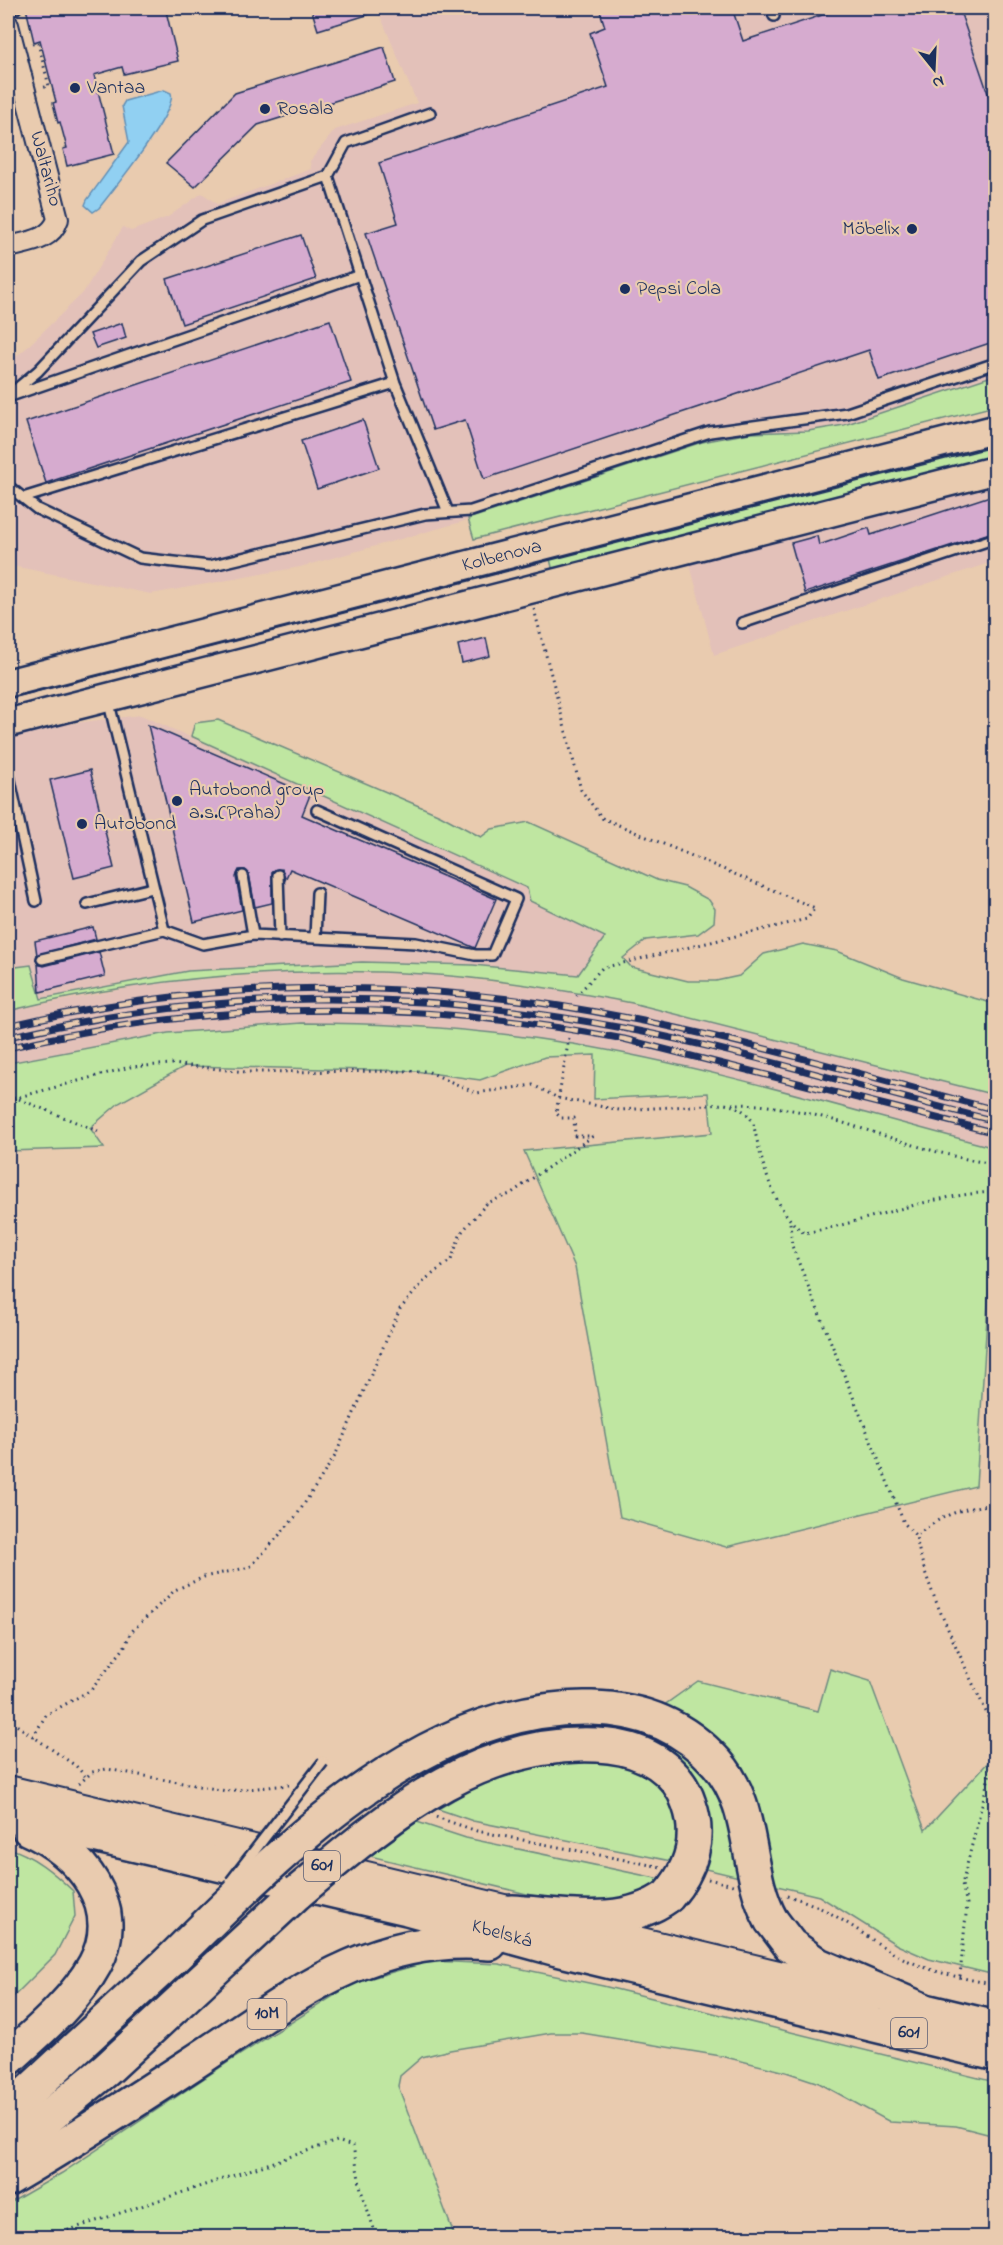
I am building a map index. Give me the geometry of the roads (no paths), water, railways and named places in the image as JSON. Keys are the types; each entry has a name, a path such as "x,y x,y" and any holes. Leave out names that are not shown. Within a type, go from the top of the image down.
{"highway":[{"path":"8,2111 241,1892 316,1826 376,1782 465,1733 504,1720 571,1707 610,1708 655,1719 686,1735 718,1764 732,1787 742,1812 754,1880 776,1908 790,1945 818,1965 925,2011"},
{"path":"8,2150 106,2070 259,1925 354,1845 436,1789 503,1756 552,1746 619,1747 649,1757 672,1774 687,1796 694,1833 694,1846 687,1868 668,1896 646,1910 615,1917 513,1912"},
{"name":"Kbelská","path":"8,1815 407,1908 557,1949 996,2054"},
{"path":"8,1820 48,1838 85,1870 99,1896 105,1927 100,1952 89,1973 37,2032 8,2059"},
{"name":"10M","path":"8,2179 98,2124 299,1993 362,1960 400,1948 445,1942 477,1942 557,1949"},
{"name":"Kbelská","path":"925,2011 996,2028"}],"main road":[{"name":"Kolbenova","path":"8,683 996,429"},
{"name":"Kolbenova","path":"8,723 996,470"},
{"name":"Kbelská","path":"8,1791 925,2011"}],"street":[{"name":"Waltariho","path":"8,25 58,219 50,234 39,240 8,247"}],"lane":[{"path":"8,10 16,8"},
{"path":"8,397 38,371 141,261 202,220 328,176 346,143 430,113"},
{"path":"328,176 395,383 448,512"},
{"path":"8,397 72,377 360,275"},
{"path":"8,486 37,509 140,558 209,566 425,514 471,511 710,432 847,413 996,363"},
{"path":"23,498 395,383"},
{"path":"742,624 996,538"},
{"path":"108,698 152,888 164,930"},
{"path":"8,775 36,901"},
{"path":"42,959 164,930 203,945 253,935 416,943 475,956 492,955 516,899 317,810"},
{"path":"278,875 280,937"},
{"path":"243,876 253,935"},
{"path":"87,904 152,888"},
{"path":"315,938 317,893"},
{"path":"225,1889 323,1762"},
{"path":"170,1961 218,1898"}],"water":[{"path":"164,90 171,93 165,116 130,168 99,208 93,212 85,205 87,200 129,142 122,106 125,101"}],"tram line":[{"path":"8,699 996,446"}],"railway":[{"path":"8,1026 85,1010 162,998 240,991 318,988 474,995 628,1018 721,1038 996,1110"},
{"path":"8,1037 86,1021 163,1009 239,1002 315,999 391,1000 467,1006 545,1015 670,1038 764,1060 996,1121"},
{"path":"8,1048 85,1032 162,1020 238,1013 315,1010 392,1011 469,1017 547,1026 624,1039 996,1133"}],"place":[{"name":"Vantaa","path":"75,88"},
{"name":"Rosala","path":"265,109"},
{"name":"Möbelix","path":"912,229"},
{"name":"Pepsi Cola","path":"625,289"},
{"name":"Autobond group a.s.(Praha)","path":"177,801"},
{"name":"Autobond","path":"82,824"}]}
